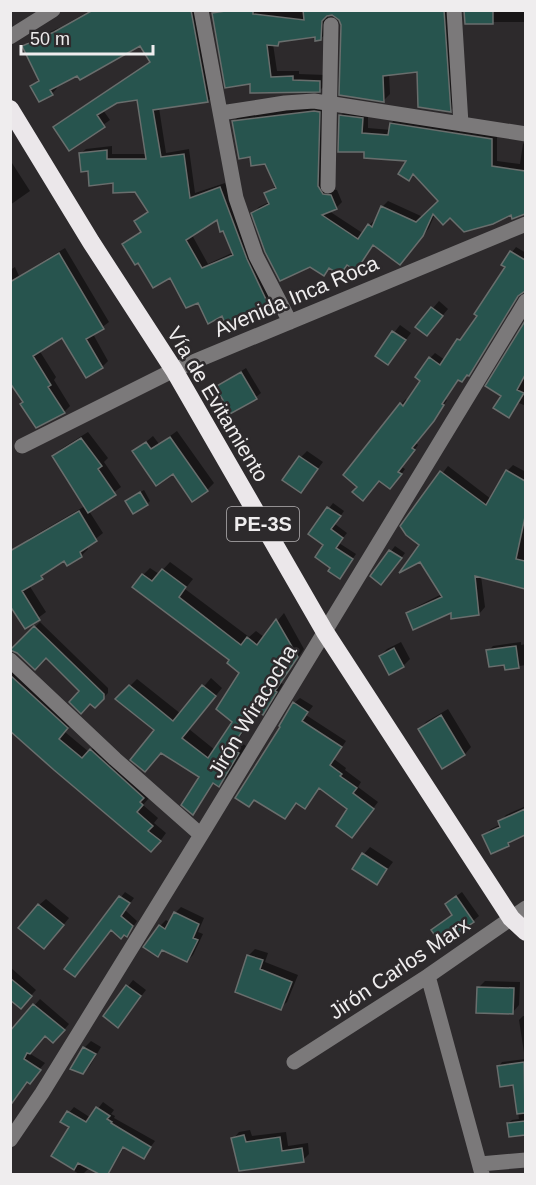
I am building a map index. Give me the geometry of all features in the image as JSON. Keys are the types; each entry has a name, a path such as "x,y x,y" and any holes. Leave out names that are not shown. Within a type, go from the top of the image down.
{"highway":[{"name":"Vía de Evitamiento","path":"10,109 91,242 174,370 326,632 518,913 525,932"}],"street":[{"path":"10,37 53,10"},
{"path":"201,10 236,198 256,256 290,321"},
{"path":"454,10 461,124"},
{"path":"328,186 331,25"},
{"path":"221,113 314,101 525,134"},
{"name":"Avenida Inca Roca","path":"22,446 174,370 525,224"},
{"name":"Jirón Wiracocha","path":"10,1140 42,1093 326,632 525,300"},
{"path":"10,660 115,759 201,835"},
{"name":"Jirón Carlos Marx","path":"294,1062 428,976 518,913"},
{"path":"428,976 481,1169 525,1160"}],"building":[{"path":"93,10 191,10 208,102 153,110 161,157 184,154 190,198 220,187 247,259 271,310 227,328 222,316 208,324 198,303 186,308 170,278 153,288 138,263 135,265 122,244 141,232 134,221 148,212 135,192 113,193 113,183 89,186 88,171 81,172 79,153 107,150 107,159 146,159 137,100 117,103 97,115 105,127 69,151 53,127 150,62 140,46 80,80 77,76 50,90 53,95 39,102 30,86 39,81 22,46 54,32","holes":["217,220 220,232 223,231 233,255 202,268 186,240"]},
{"path":"253,10 253,14 304,20 303,10 444,10 451,112 418,107 417,72 383,76 384,102 339,95 341,25 339,20 332,15 322,21 321,40 315,41 315,37 279,42 278,46 267,45 271,77 293,76 293,80 320,81 320,92 250,93 250,84 225,88 212,13"},
{"path":"464,10 493,10 493,24 465,24"},
{"path":"320,112 318,186 323,194 331,195 337,209 322,215 358,239 368,224 372,227 381,206 416,222 438,201 413,174 409,181 398,174 406,161 364,158 364,152 338,152 339,115 363,118 362,133 388,135 390,123 492,139 492,166 525,171 525,214 512,219 511,215 493,224 464,232 450,218 443,225 433,214 423,236 400,265 373,245 356,271 347,265 340,275 329,268 324,276 310,267 280,281 265,252 251,213 269,204 264,193 276,188 265,164 251,166 250,157 239,159 232,121"},
{"path":"510,251 525,260 525,291 518,296 469,376 467,375 462,382 458,380 434,421 412,448 415,450 398,472 402,474 390,489 379,481 363,501 352,492 357,487 343,475 400,403 403,406 420,381 415,377 429,357 440,365 457,339 460,340 477,316 474,314 505,267 501,265"},
{"path":"59,253 104,329 86,339 103,368 86,378 62,338 33,356 51,385 48,387 65,413 36,428 20,404 23,402 10,383 10,282"},
{"path":"431,307 443,316 427,336 415,327"},
{"path":"525,321 525,375 517,390 524,393 509,418 493,408 501,396 485,386"},
{"path":"392,331 406,340 388,365 375,356"},
{"path":"241,372 257,399 228,415 215,387"},
{"path":"170,437 208,491 192,502 173,474 156,486 132,451 146,442 151,449"},
{"path":"81,438 102,466 98,469 116,495 88,513 52,456"},
{"path":"299,456 318,469 301,493 282,480"},
{"path":"506,470 525,481 525,517 516,559 525,561 525,589 475,576 479,615 451,619 451,613 413,630 406,613 442,597 420,562 399,573 419,545 406,535 400,526 440,471 486,505"},
{"path":"140,492 148,505 133,514 125,501"},
{"path":"327,507 341,516 331,529 343,538 336,548 353,559 340,579 328,571 330,568 315,557 323,545 308,534"},
{"path":"79,511 97,541 80,552 82,557 67,566 64,561 41,576 43,579 22,591 40,620 25,629 10,606 10,551"},
{"path":"389,550 402,558 381,585 370,576"},
{"path":"162,569 186,587 179,597 241,645 247,637 257,645 276,619 298,657 275,691 277,692 263,715 256,711 231,748 239,753 219,787 213,783 193,815 181,805 199,777 161,753 145,772 130,760 154,730 115,699 129,685 173,721 202,685 216,696 182,738 208,758 232,722 216,709 239,673 227,663 229,660 132,587 142,574 152,581"},
{"path":"34,626 104,694 104,699 95,708 90,704 81,714 69,702 79,691 46,658 35,670 17,653 10,650"},
{"path":"516,646 519,668 505,670 504,665 489,667 486,650"},
{"path":"394,648 404,667 389,675 379,656"},
{"path":"10,675 68,728 59,739 82,758 90,749 144,798 140,802 143,805 137,812 153,826 148,831 161,841 151,852 10,731"},
{"path":"293,702 308,712 302,721 342,747 330,765 342,774 340,776 357,788 353,793 374,809 352,838 336,826 347,809 319,788 305,809 296,803 285,819 254,800 249,807 235,798 280,727"},
{"path":"441,715 465,755 442,769 418,729"},
{"path":"525,809 525,835 491,854 482,835 500,827 498,821"},
{"path":"362,853 387,869 377,885 352,869"},
{"path":"119,896 130,903 121,916 133,926 127,937 124,935 121,939 111,930 75,977 64,969"},
{"path":"456,896 474,922 441,944 431,930 452,915 445,904"},
{"path":"38,904 64,925 44,949 18,928"},
{"path":"174,912 199,924 193,938 198,940 187,962 162,950 158,957 143,947 159,925 165,929"},
{"path":"247,955 263,960 260,969 292,982 281,1010 235,992"},
{"path":"10,978 32,996 21,1009 10,1000"},
{"path":"126,985 141,996 118,1028 103,1016"},
{"path":"477,987 514,988 513,1014 476,1013"},
{"path":"33,1004 65,1030 53,1043 45,1036 30,1054 27,1053 24,1059 41,1070 30,1084 27,1082 10,1106 10,1031"},
{"path":"83,1047 96,1054 83,1074 70,1069"},
{"path":"524,1062 525,1113 517,1114 513,1085 500,1087 497,1066"},
{"path":"96,1107 110,1116 107,1119 111,1123 151,1147 144,1159 123,1147 108,1174 99,1174 78,1163 74,1170 51,1156 69,1127 60,1122 67,1111 86,1122"},
{"path":"525,1121 525,1135 509,1137 507,1123"},
{"path":"244,1135 246,1142 280,1137 282,1151 302,1148 304,1162 239,1171 231,1138"}]}
